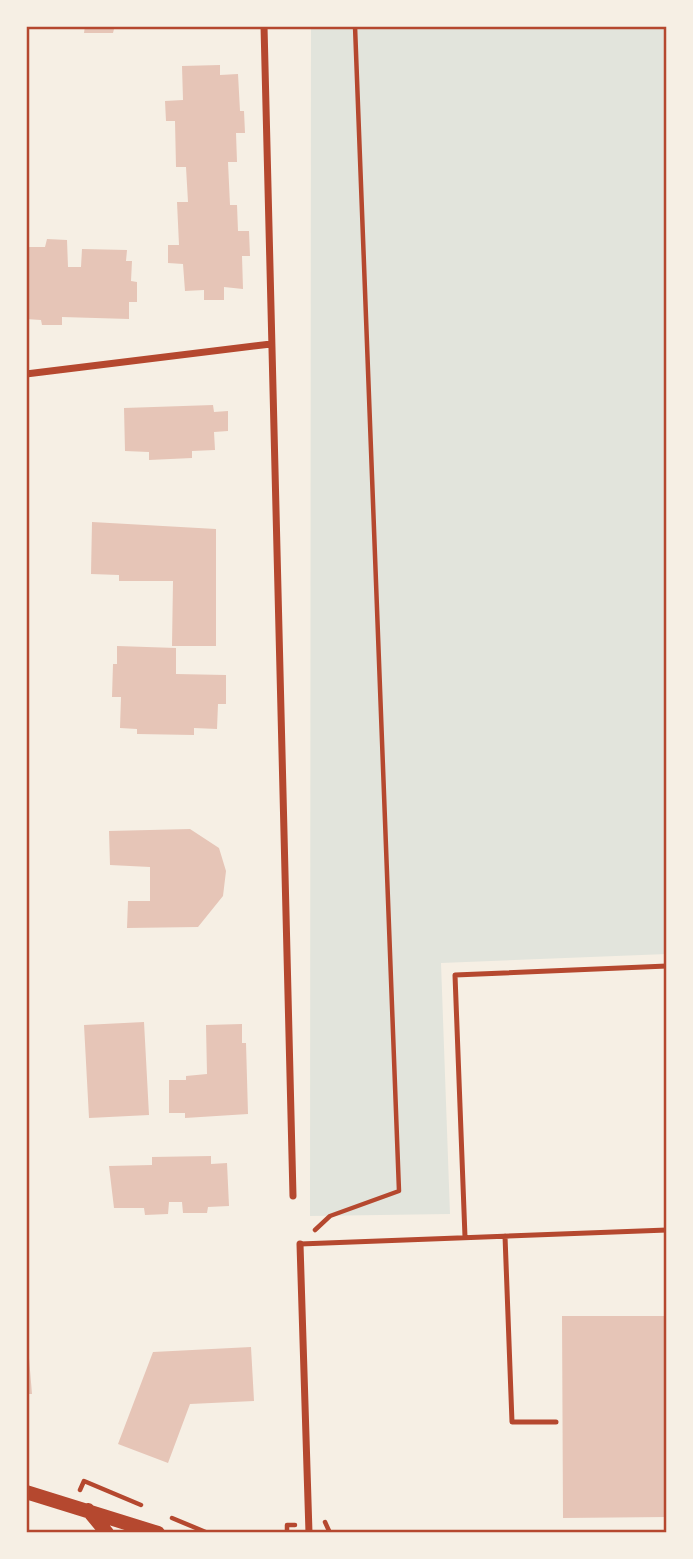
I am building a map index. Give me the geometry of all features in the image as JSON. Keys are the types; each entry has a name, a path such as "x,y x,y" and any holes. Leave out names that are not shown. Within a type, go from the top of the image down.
{"main road":[{"path":"26,1492 158,1533"},
{"path":"87,1509 107,1533"}],"street":[{"path":"264,26 293,1196"},
{"path":"26,374 271,344"},
{"path":"300,1244 309,1533"}],"lane":[{"path":"465,1237 455,975 667,965"},
{"path":"300,1244 667,1230"},
{"path":"505,1236 512,1422 556,1422"}],"path":[{"path":"300,1244 330,1216 399,1191 355,26"},
{"path":"326,1522 330,1533"},
{"path":"287,1525 287,1533"}],"shaded area":[{"path":"311,26 667,26 667,954 441,963 450,1214 310,1216"}],"building":[{"path":"85,26 124,28 114,29 113,33 84,33"},
{"path":"220,65 220,75 238,74 240,111 244,111 245,133 236,133 237,162 228,162 230,205 237,205 238,231 249,231 250,256 242,256 243,289 224,287 224,300 204,300 204,290 185,291 183,264 168,263 168,245 179,245 177,202 188,202 186,167 176,167 175,121 166,121 165,101 183,100 182,66"},
{"path":"47,239 67,240 68,267 81,267 82,249 127,250 126,261 132,261 131,281 137,282 137,302 129,302 129,319 62,317 62,325 42,325 41,320 26,319 28,247 45,247"},
{"path":"213,405 214,412 228,411 228,431 214,432 215,450 192,451 192,458 149,460 149,452 125,451 124,408"},
{"path":"92,522 216,529 216,646 172,646 173,581 119,581 119,575 91,574"},
{"path":"117,646 176,648 176,674 226,675 226,704 218,704 217,729 194,728 194,735 137,734 137,729 120,728 121,697 112,697 113,664 117,664"},
{"path":"190,829 219,848 226,871 223,896 198,927 127,928 128,901 150,901 150,867 110,865 109,831"},
{"path":"144,1022 149,1115 89,1118 84,1025"},
{"path":"242,1024 242,1043 246,1043 248,1114 185,1118 185,1113 169,1113 169,1080 186,1080 186,1076 207,1074 206,1025"},
{"path":"211,1156 211,1164 227,1163 229,1206 208,1207 207,1213 183,1213 182,1202 169,1202 168,1214 145,1215 144,1208 114,1208 109,1166 152,1165 152,1157"},
{"path":"562,1316 667,1316 667,1517 563,1518"},
{"path":"26,1322 32,1394 26,1394"},
{"path":"251,1347 254,1401 190,1404 168,1463 118,1444 153,1352"}]}
